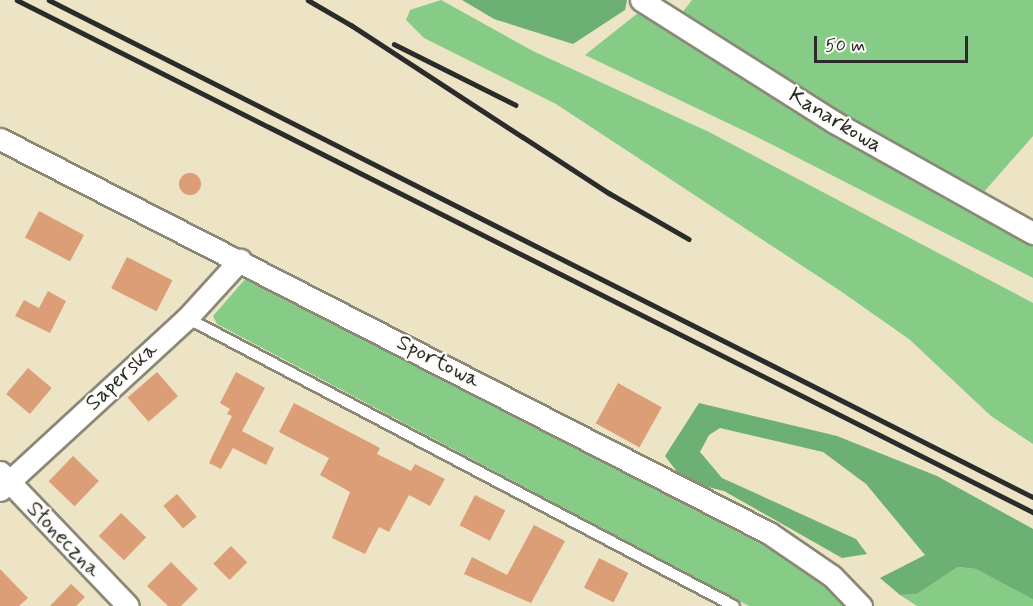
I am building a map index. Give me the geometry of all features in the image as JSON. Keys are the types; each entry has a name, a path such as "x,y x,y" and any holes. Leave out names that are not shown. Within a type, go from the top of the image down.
{"street":[{"name":"Kanarkowa","path":"641,0 834,122 1033,233"},
{"name":"Sportowa","path":"0,139 769,533 832,576 861,606"},
{"name":"Saperska","path":"2,482 187,318 240,260"},
{"name":"Słoneczna","path":"2,482 128,606"}],"lane":[{"path":"187,318 734,606"}],"green space":[{"path":"441,0 533,51 709,132 1033,303 1033,444 991,416 909,339 839,290 556,104 424,38 406,20 410,10"},
{"path":"462,0 627,0 625,10 573,44 494,19"},
{"path":"692,0 1033,0 1033,136 976,201 1033,234 1033,278 755,136 585,55 648,5 675,22"},
{"path":"247,277 274,287 806,568 829,584 849,606 749,606 217,324 213,316"},
{"path":"699,403 837,436 937,476 1033,529 1033,599 976,569 958,567 917,594 900,595 880,578 925,555 866,484 823,452 720,428 709,435 700,452 722,478 856,539 867,554 842,558 724,491 684,481 665,456"},
{"path":"958,567 976,569 1033,598 1033,606 917,606 900,595 917,594"}],"building":[{"path":"190,173 200,180 201,184 194,194 190,195 180,188 179,184 186,174"},
{"path":"39,211 84,235 70,261 25,237"},
{"path":"127,257 172,280 157,311 111,288"},
{"path":"48,291 66,301 50,333 15,316 24,300 39,308"},
{"path":"28,368 52,388 30,414 6,394"},
{"path":"157,372 178,396 149,422 128,398"},
{"path":"236,372 265,388 242,431 274,448 266,465 233,448 221,469 209,463 232,416 227,414 230,409 220,403"},
{"path":"618,383 662,407 639,447 596,423"},
{"path":"294,403 380,448 377,454 411,471 415,464 445,479 430,506 409,495 389,532 379,527 365,554 332,538 350,492 320,475 329,458 279,432"},
{"path":"73,456 99,481 75,506 49,481"},
{"path":"177,494 197,517 183,528 163,506"},
{"path":"475,495 505,510 490,541 460,525"},
{"path":"121,513 146,537 124,560 99,536"},
{"path":"534,525 565,541 531,603 464,574 472,557 507,575"},
{"path":"231,546 247,562 230,580 213,564"},
{"path":"599,558 628,573 613,602 584,587"},
{"path":"171,562 198,589 181,606 168,606 147,586"},
{"path":"0,569 28,598 19,606 0,606"},
{"path":"71,584 85,597 76,606 50,606"}],"railway":[{"path":"17,0 1033,512"},
{"path":"49,0 1033,497"},
{"path":"308,0 351,25 609,193 689,239"},
{"path":"394,44 516,105"}]}
